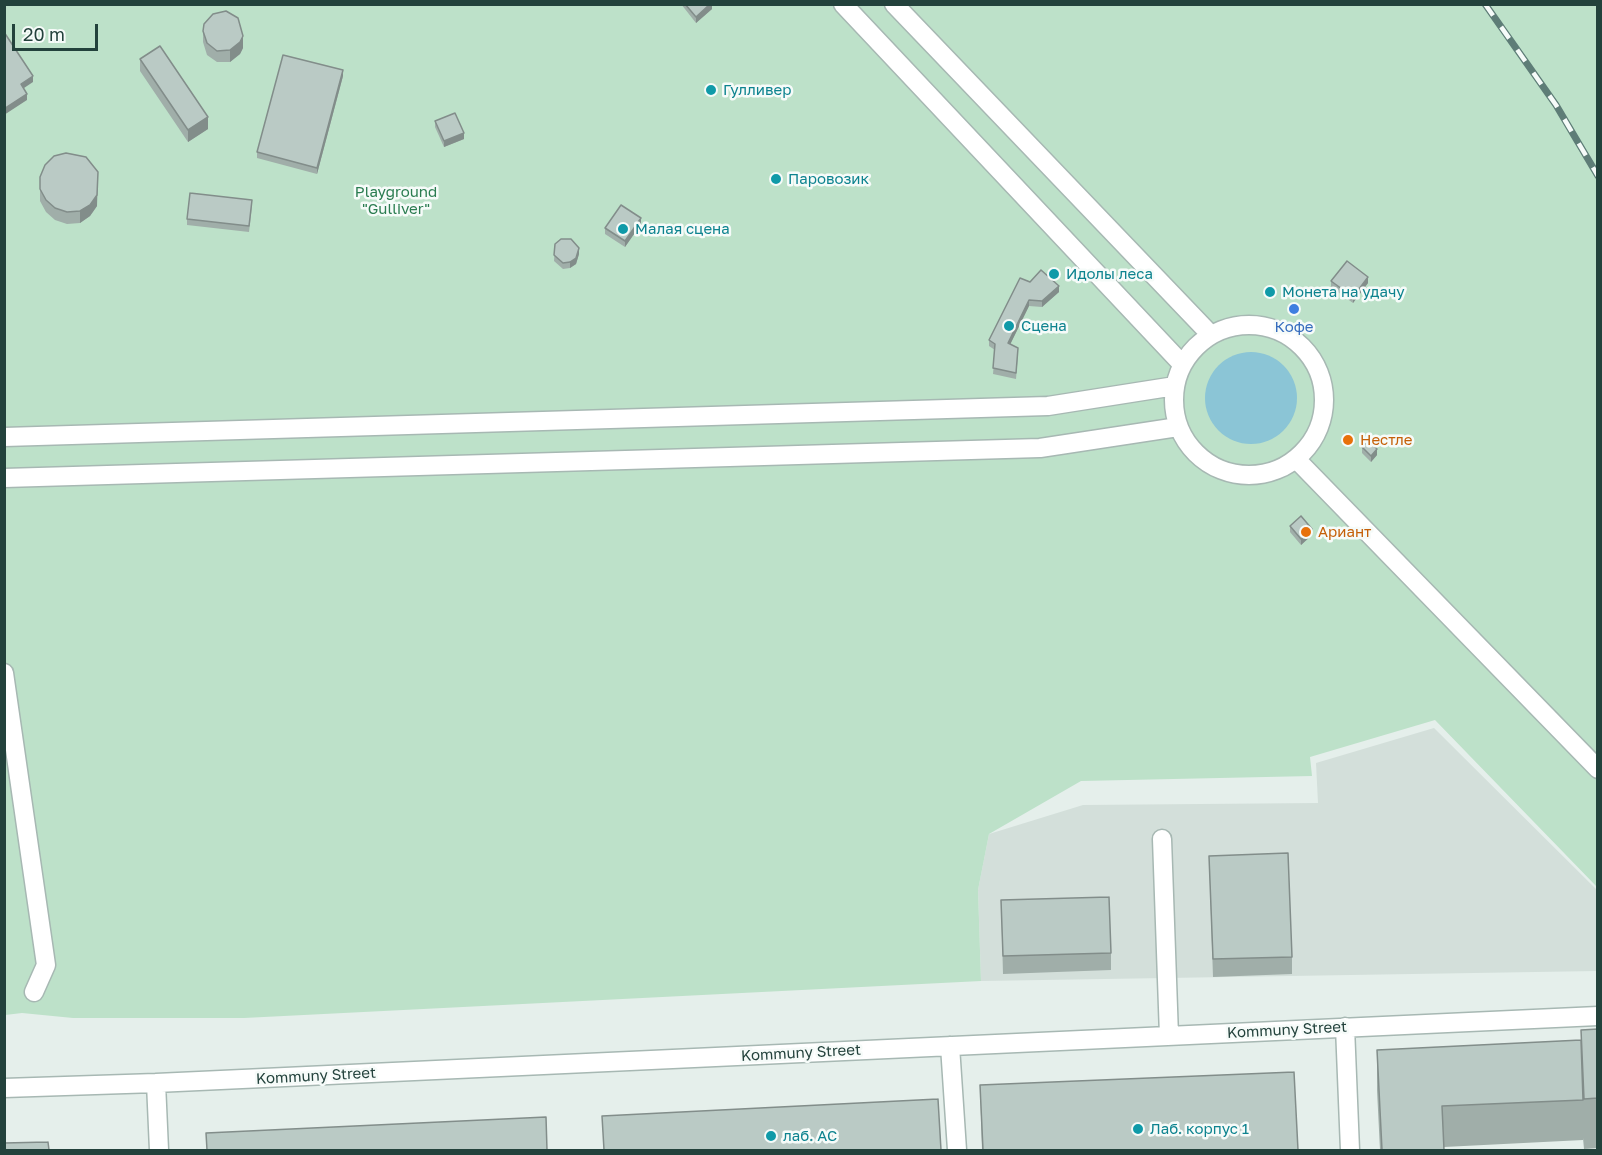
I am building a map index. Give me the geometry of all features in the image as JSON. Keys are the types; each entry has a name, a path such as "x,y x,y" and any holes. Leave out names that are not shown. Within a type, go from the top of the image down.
{"street":[{"path":"843,4 1182,364"},
{"path":"894,4 1211,335"},
{"path":"1234,325 1260,325 1284,332 1309,354 1318,368 1325,392 1324,418 1314,441 1297,460 1276,471 1253,476 1230,473 1208,463 1190,448 1178,427 1174,407 1175,386 1182,364 1194,348 1211,335 1234,325"},
{"path":"4,436 1048,406 1175,386"},
{"path":"4,478 1040,448 1178,427"},
{"path":"1297,460 1598,769"},
{"path":"4,673 46,965 34,992"},
{"path":"1162,839 1169,1036"},
{"name":"Kommuny Street","path":"4,1088 156,1083 1598,1016"},
{"path":"1345,1028 1350,1150"},
{"path":"950,1046 957,1150"},
{"path":"156,1083 159,1150"}],"shaded area":[{"path":"1434,728 1597,890 1597,971 981,981 978,890 989,834 1083,805 1318,803 1316,763"}],"green space":[{"name":"Playground \"Gulliver\"","path":"4,5 1597,5 1597,887 1435,720 1310,757 1312,776 1081,781 989,834 978,890 981,981 244,1018 73,1018 22,1013 5,1015"}],"water":[{"path":"1242,352 1260,352 1277,359 1290,372 1297,389 1297,407 1290,424 1277,437 1260,444 1242,444 1225,437 1212,424 1205,407 1205,389 1212,372 1225,359"}],"building":[{"path":"685,4 710,4 696,17"},
{"path":"226,11 238,18 243,36 240,42 230,50 217,51 207,43 203,31 204,24 213,14"},
{"path":"4,32 33,76 21,84 27,94 4,109"},
{"path":"160,46 208,117 188,130 140,59"},
{"path":"283,55 343,70 317,168 257,152"},
{"path":"455,113 464,133 444,141 435,121"},
{"path":"66,153 86,157 98,172 97,195 90,205 80,211 67,212 55,208 46,200 40,189 40,177 45,165 54,156"},
{"path":"190,193 252,200 249,226 187,219"},
{"name":"Малая сцена","path":"621,205 641,218 625,241 605,228"},
{"path":"561,239 571,239 579,248 576,258 570,262 563,263 554,255 555,244"},
{"path":"1347,261 1368,277 1353,297 1331,281"},
{"name":"Сцена","path":"1041,270 1059,286 1042,301 1029,300 1008,343 1018,348 1016,373 993,368 995,344 989,340 1020,278 1030,282"},
{"path":"1369,441 1377,449 1371,456 1362,447"},
{"path":"1301,516 1312,529 1301,539 1290,526"},
{"path":"1288,853 1292,957 1213,959 1209,856"},
{"path":"1109,897 1111,953 1003,956 1001,900"},
{"path":"1598,1029 1598,1098 1584,1099 1581,1030"},
{"path":"1581,1040 1583,1100 1442,1106 1444,1150 1382,1150 1377,1050"},
{"name":"Лаб. корпус 1","path":"1294,1072 1298,1150 983,1150 980,1085"},
{"name":"лаб. АС","path":"938,1099 941,1150 604,1150 602,1116"},
{"path":"546,1117 547,1150 207,1150 206,1133"},
{"path":"48,1142 49,1150 4,1150 4,1143"}],"railway":[{"path":"1485,4 1556,105 1598,176"}],"place":[{"name":"Гулливер","path":"711,90"},
{"name":"Паровозик","path":"776,179"},
{"name":"Малая сцена","path":"623,229"},
{"name":"Идолы леса","path":"1054,274"},
{"name":"Монета на удачу","path":"1270,292"},
{"name":"Кофе","path":"1294,309"},
{"name":"Сцена","path":"1009,326"},
{"name":"Нестле","path":"1348,440"},
{"name":"Ариант","path":"1306,532"},
{"name":"Лаб. корпус 1","path":"1138,1129"},
{"name":"лаб. АС","path":"771,1136"}]}
